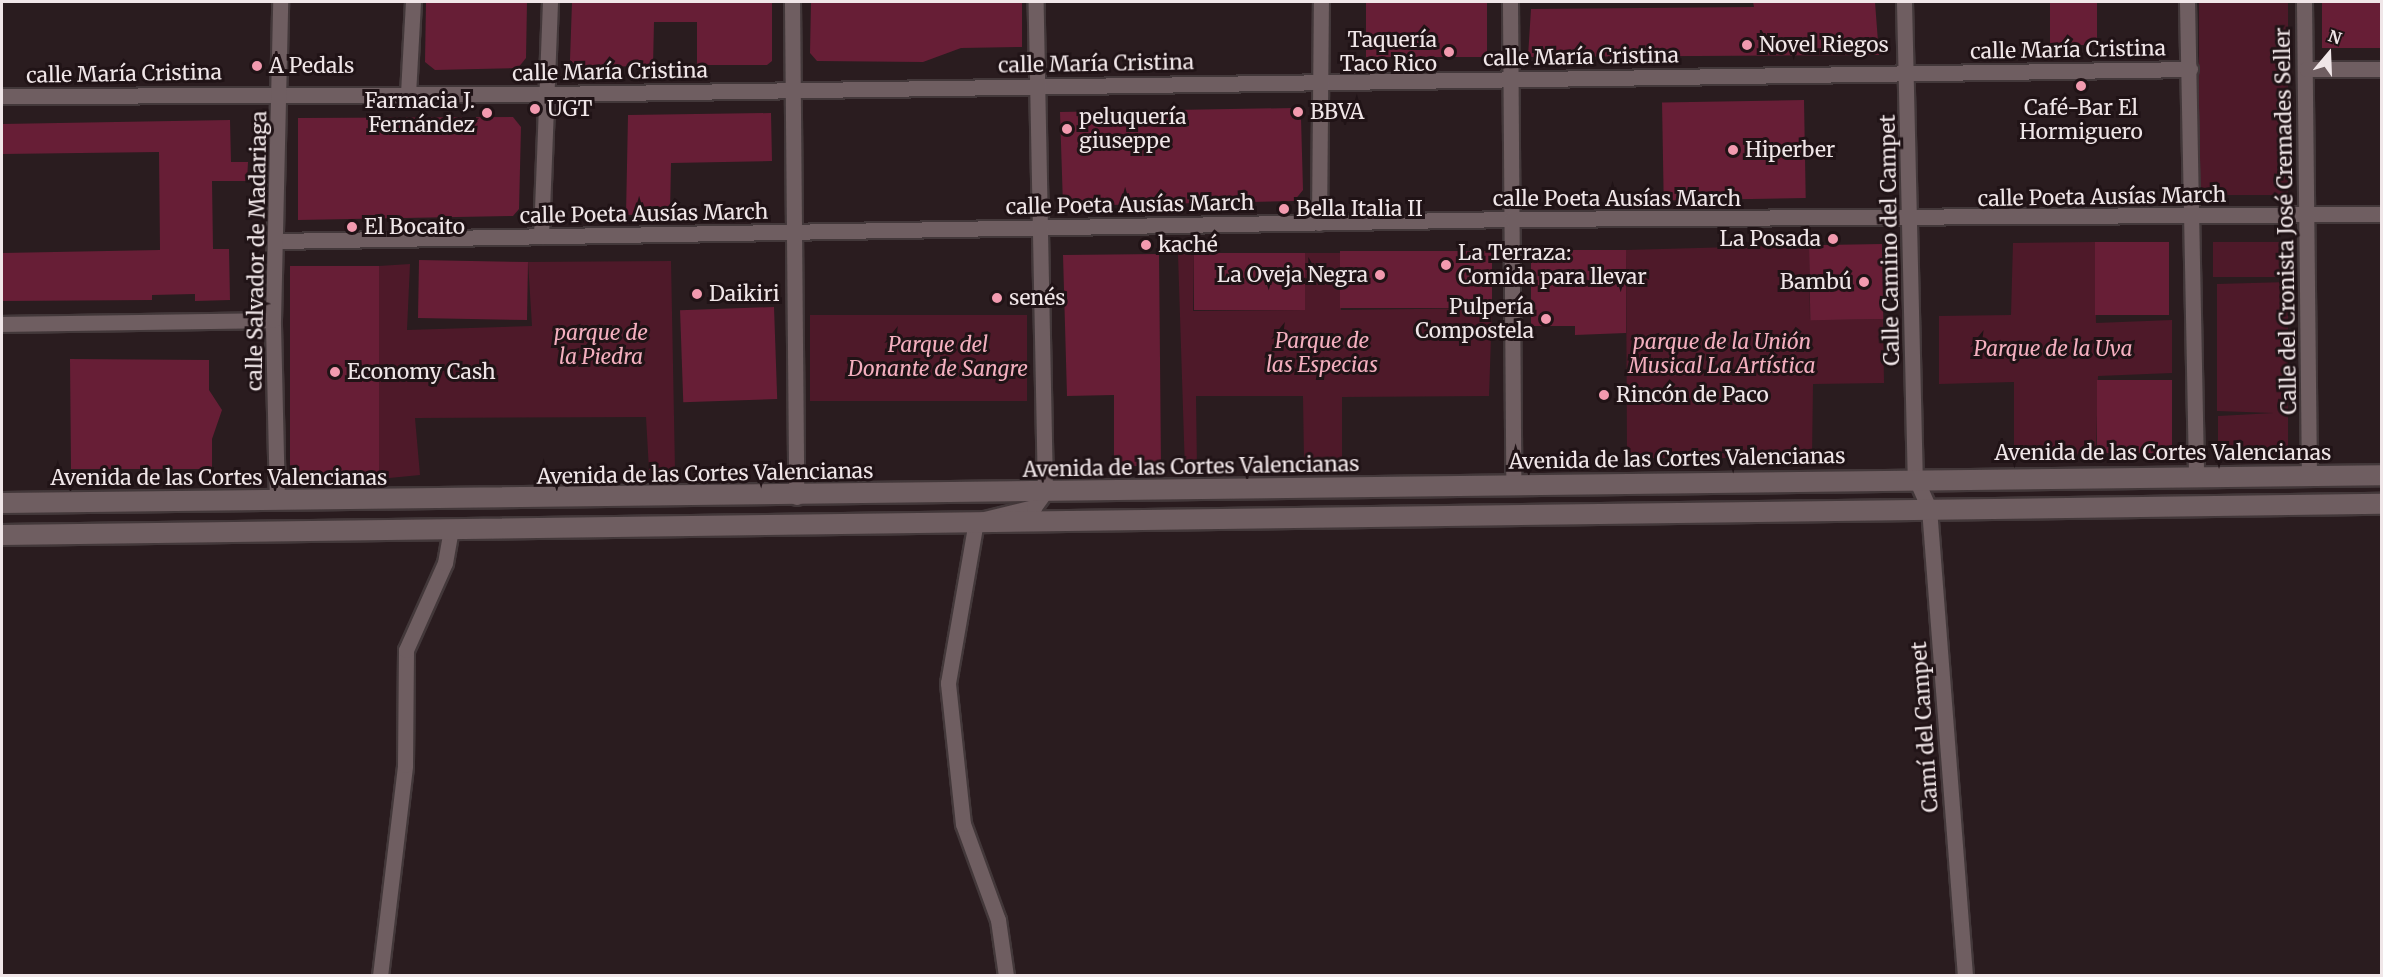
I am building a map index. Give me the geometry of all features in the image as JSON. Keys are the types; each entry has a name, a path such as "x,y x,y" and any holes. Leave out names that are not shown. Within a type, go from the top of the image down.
{"street":[{"name":"calle Salvador de Madariaga","path":"277,501 273,320 281,93 280,2"},
{"path":"408,94 413,2"},
{"path":"541,236 550,2"},
{"path":"792,2 796,497"},
{"path":"976,521 1034,507 1045,492 1043,228 1036,2"},
{"path":"1319,223 1321,2"},
{"path":"1510,2 1514,487"},
{"name":"Calle Camino del Campet","path":"1904,2 1912,220 1915,477"},
{"path":"2187,2 2196,478"},
{"name":"Calle del Cronista José Cremades Seller","path":"2304,2 2309,477"},
{"name":"calle María Cristina","path":"2,96 281,93 547,94 2190,69"},
{"path":"2306,69 2382,69"},
{"name":"calle Poeta Ausías March","path":"276,241 1511,219 1912,220 2382,214"},
{"path":"2,324 273,320"},
{"name":"Avenida de las Cortes Valencianas","path":"2,503 796,497 1514,487 1915,477 2196,478 2382,475"},
{"name":"Camí del Campet","path":"1915,477 1929,508 1965,975"},
{"path":"2,535 1929,508 2382,504"},
{"path":"976,521 950,649 950,741 963,824 998,920 1006,975"},
{"path":"380,975 405,765 406,650 445,562 451,528"}],"green space":[{"path":"2199,2 2288,2 2288,195 2199,195"},
{"name":"Parque de la Uva","path":"2095,242 2096,323 2172,320 2172,373 2098,376 2096,454 2014,453 2014,382 1939,384 1939,316 2011,315 2013,243"},
{"path":"2213,242 2284,242 2284,277 2213,277"},
{"name":"parque de la Unión Musical La Artística","path":"1809,245 1810,320 1883,319 1884,383 1813,384 1812,458 1627,458 1626,250"},
{"name":"Parque de las Especias","path":"1305,253 1340,253 1341,310 1492,308 1489,396 1342,397 1342,461 1304,461 1303,396 1196,396 1197,470 1185,471 1178,254 1194,254 1193,311 1305,310"},
{"name":"parque de la Piedra","path":"671,261 675,470 649,470 646,417 415,418 420,475 379,479 379,266 410,264 407,330 532,326 528,262"},
{"path":"2288,282 2288,456 2218,456 2218,416 2274,413 2217,411 2217,284"},
{"name":"Parque del Donante de Sangre","path":"810,315 1027,315 1027,401 810,401"}],"building":[{"path":"426,2 527,2 526,58 518,68 435,70 425,62"},
{"path":"572,2 772,2 772,61 767,65 697,65 697,22 654,22 653,66 578,67 570,60"},
{"path":"811,2 1022,2 1022,47 961,48 923,62 817,61 810,53"},
{"path":"1366,2 1487,2 1487,57 1366,57"},
{"path":"1753,2 1875,2 1879,55 1528,57 1531,9 1754,7"},
{"path":"2050,2 2097,2 2097,45 2050,45"},
{"path":"2322,2 2382,2 2382,48 2322,48"},
{"name":"Hiperber","path":"1804,100 1806,198 1664,200 1662,102"},
{"path":"1293,108 1301,118 1303,190 1294,201 1063,206 1060,112"},
{"path":"771,113 772,161 671,163 670,214 626,215 628,115"},
{"path":"513,117 521,127 519,209 513,216 298,220 298,118"},
{"path":"230,120 231,162 248,162 247,181 212,181 213,249 229,249 230,300 195,301 195,294 152,295 152,300 2,301 2,253 160,250 159,152 2,154 2,124"},
{"path":"2095,242 2169,242 2169,315 2095,315"},
{"path":"1882,244 1883,319 1810,320 1809,245"},
{"path":"1531,250 1626,250 1626,333 1575,335 1575,326 1531,326"},
{"path":"1340,251 1492,251 1492,308 1340,308"},
{"path":"1194,253 1305,253 1305,310 1194,310"},
{"path":"1159,254 1161,466 1114,466 1114,395 1067,396 1063,255"},
{"path":"419,260 528,262 527,320 418,318"},
{"name":"Economy Cash","path":"290,266 379,266 379,481 290,481"},
{"path":"774,307 777,399 683,402 680,310"},
{"path":"70,359 209,360 209,390 222,410 212,439 212,469 71,469"},
{"path":"2097,380 2172,380 2172,453 2097,453"}],"place":[{"name":"Novel Riegos","path":"1747,45"},
{"name":"Taquería Taco Rico","path":"1449,52"},
{"name":"A Pedals","path":"257,66"},
{"name":"Café-Bar El Hormiguero","path":"2081,86"},
{"name":"UGT","path":"535,109"},
{"name":"BBVA","path":"1298,112"},
{"name":"Farmacia J. Fernández","path":"487,113"},
{"name":"peluquería giuseppe","path":"1067,129"},
{"name":"Hiperber","path":"1733,150"},
{"name":"Bella Italia II","path":"1284,209"},
{"name":"El Bocaito","path":"352,227"},
{"name":"La Posada","path":"1833,239"},
{"name":"kaché","path":"1146,245"},
{"name":"La Terraza: Comida para llevar","path":"1446,265"},
{"name":"La Oveja Negra","path":"1380,275"},
{"name":"Bambú","path":"1864,282"},
{"name":"Daikiri","path":"697,294"},
{"name":"senés","path":"997,298"},
{"name":"Pulpería Compostela","path":"1546,319"},
{"name":"Economy Cash","path":"335,372"},
{"name":"Rincón de Paco","path":"1604,395"}]}
